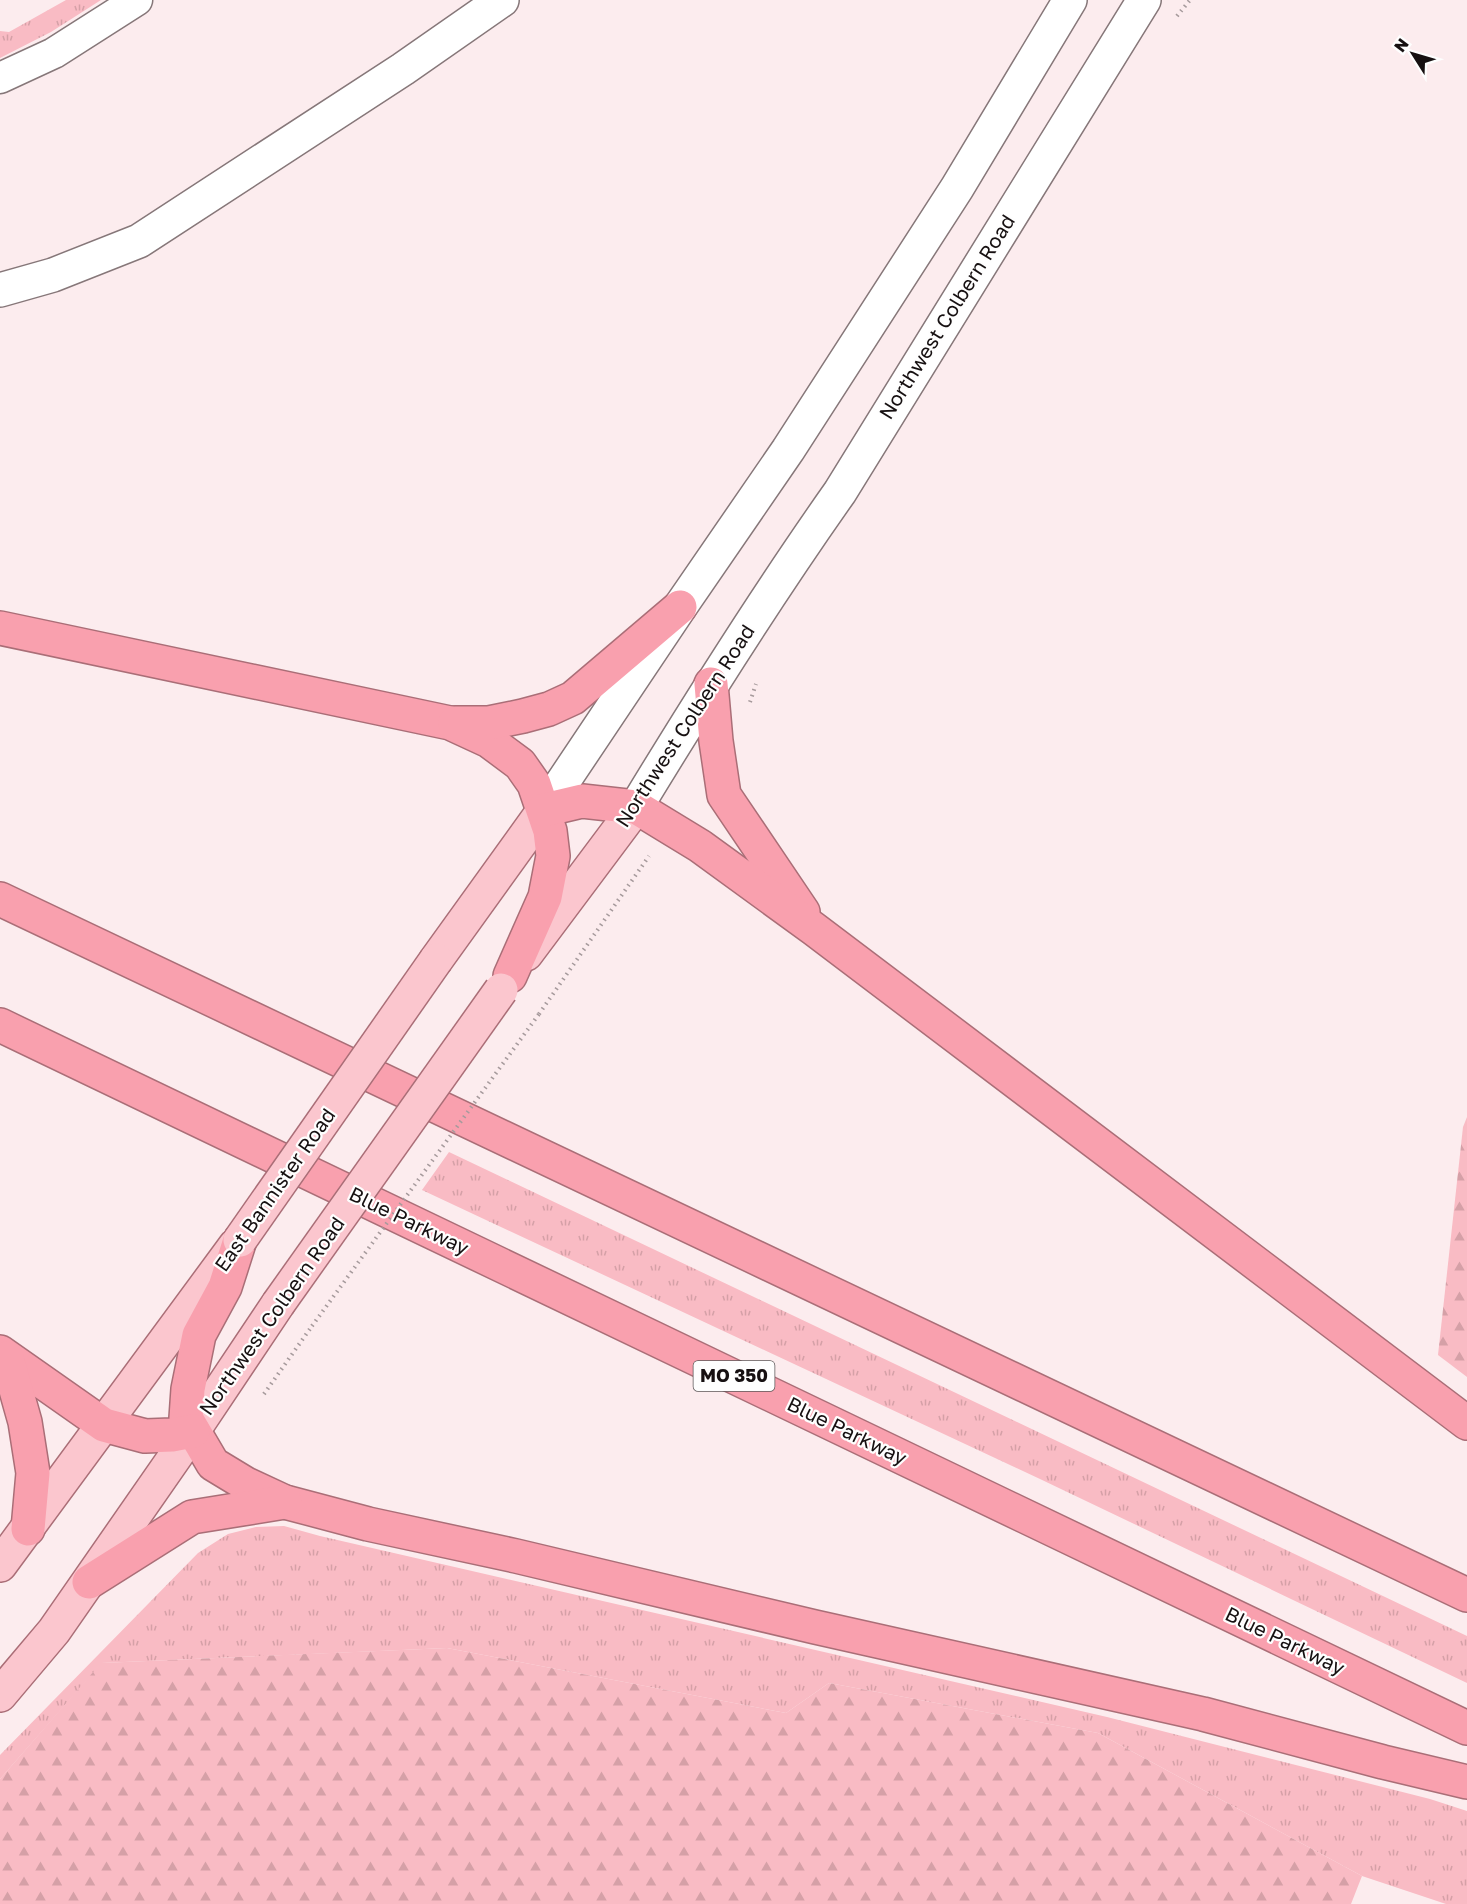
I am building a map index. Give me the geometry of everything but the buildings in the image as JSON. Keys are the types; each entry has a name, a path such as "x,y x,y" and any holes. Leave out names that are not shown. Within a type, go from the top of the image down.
{"highway":[{"path":"0,628 450,723 489,723 549,709 573,698 680,607"},
{"path":"711,684 724,795 814,929"},
{"path":"450,723 489,741 520,764 534,784 550,831 553,856 545,897 506,983"},
{"path":"544,810 582,801 636,807 699,846 814,929 1467,1423"},
{"path":"0,899 1467,1595"},
{"name":"Blue Parkway","path":"0,1025 1467,1728"},
{"path":"240,1240 225,1287 199,1335 188,1389 186,1418 213,1464 246,1484 285,1502 368,1524 1203,1714 1467,1782"},
{"path":"4,1355 104,1425 145,1436 172,1435 193,1431"},
{"path":"4,1355 26,1422 33,1473 27,1529"},
{"path":"89,1581 192,1517 285,1502"}],"main road":[{"path":"0,291 54,275 139,241 403,69 502,0"},
{"path":"544,810 788,450 944,208 1070,0"},
{"name":"Northwest Colbern Road","path":"193,1431 278,1304 506,983 636,807 711,684 795,555 840,492 1144,0"},
{"name":"East Bannister Road","path":"0,1565 240,1240 544,810"},
{"path":"0,1695 54,1631 193,1431"}],"street":[{"path":"0,78 54,52 137,0"}],"path":[{"path":"312,1326 539,1014"}],"green space":[{"path":"66,0 101,0 51,32 0,58 0,31 9,32"},
{"path":"1467,1117 1467,1377 1438,1355 1463,1127"},
{"path":"449,1152 1467,1636 1467,1683 1040,1479 422,1190"},
{"path":"284,1526 1107,1717 1430,1799 1467,1811 1467,1904 1446,1904 1362,1876 1098,1733 829,1683 786,1713 447,1648 102,1663 0,1779 0,1755 198,1553 228,1534 256,1527"},
{"path":"447,1648 786,1713 829,1683 1098,1733 1362,1876 1351,1904 0,1904 0,1779 101,1663"}]}
